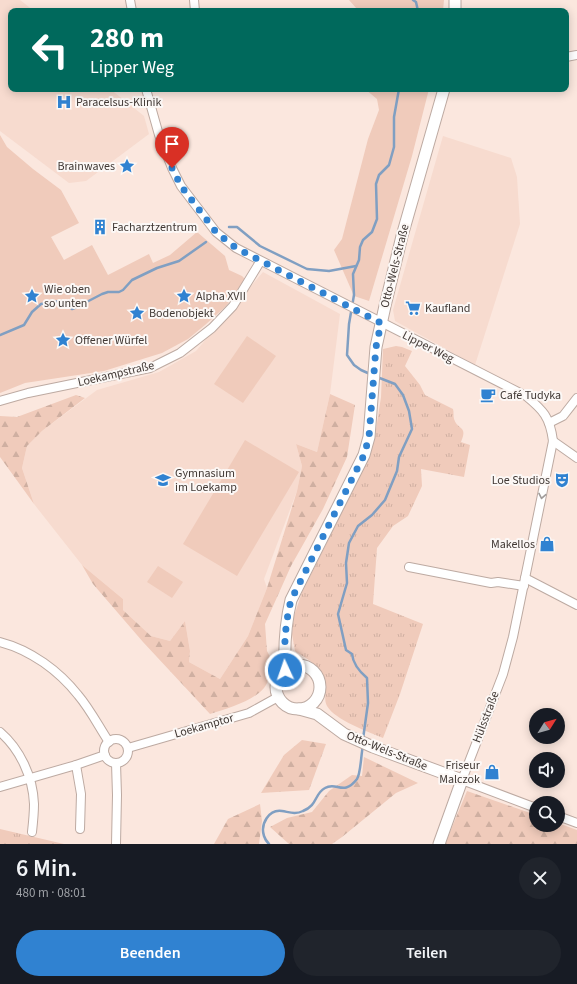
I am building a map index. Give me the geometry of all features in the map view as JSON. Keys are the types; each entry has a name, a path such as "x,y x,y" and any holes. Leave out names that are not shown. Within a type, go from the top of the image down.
{"main road":[{"name":"Otto-Wels-Straße","path":"285,670 284,644 286,621 291,600 364,455 369,437 376,347 381,323 402,236 443,92"},
{"path":"284,644 291,656 302,666 312,671 318,680 319,690 315,700 307,707 299,709 287,706 278,698 276,682 278,677 285,670 293,666 302,666"},
{"path":"315,700 317,714"},
{"name":"Otto-Wels-Straße","path":"299,709 317,714 344,734 373,747 462,780"},
{"name":"Hülsstraße","path":"439,844 462,780"}],"street":[{"name":"Lipper Weg","path":"147,92 159,135 172,168 181,186 216,232 236,248 260,262 526,396 541,408 548,420"},
{"name":"Loekampstraße","path":"0,401 28,393 150,368 180,353 212,328 233,306 260,262"},
{"path":"548,420 563,416 577,398"},
{"name":"Hülsstraße","path":"462,780 503,674 513,637 553,441 548,420"},
{"path":"553,441 577,458"},
{"path":"410,567 491,583 498,582 524,586"},
{"path":"526,578 577,605"},
{"path":"0,642 20,649 40,660 61,676 79,696 109,742"},
{"name":"Loekamptor","path":"128,748 249,713 278,698"},
{"path":"0,732 15,748 24,764 29,779 34,804 32,832"},
{"path":"114,739 125,743 128,748 124,760 116,763 111,762 105,755 105,748 109,742 114,739"},
{"path":"0,787 105,755"},
{"path":"116,763 116,844"},
{"path":"76,765 81,794 80,829"},
{"path":"462,780 529,805"},
{"path":"565,819 577,823"}],"shaded area":[{"name":"Paracelsus-Klinik","path":"0,0 20,0 30,8 8,8 8,92 114,92 144,116 149,134 86,181 69,183 0,131"},
{"path":"443,136 511,158 517,177 520,224 475,365 395,321 393,310"},
{"name":"Gymnasium im Loekamp","path":"263,272 340,314 330,394 317,452 296,444 302,466 297,491 264,579 267,588 248,636 220,679 189,662 190,651 185,621 170,641 151,636 123,610 123,599 82,565 34,504 22,468 27,446 42,431 97,390 159,372 196,351"}],"green space":[{"path":"349,0 444,0 443,8 356,8"},
{"path":"369,92 428,92 412,156 369,301 354,296 334,250 342,239 368,139 379,110 377,99"},
{"path":"0,135 7,147 61,190 79,223 51,237 64,260 92,245 108,275 149,254 153,263 170,255 197,232 225,256 229,270 245,279 226,306 205,325 188,339 162,353 104,371 25,383 0,393"},
{"path":"247,336 276,356 243,403 214,384"},
{"path":"396,346 412,351 405,366 420,385 425,395 453,409 454,419 463,430 461,442 470,445 464,477 421,469 422,486 408,516 393,526 377,548 373,604 423,624 400,694 383,738 345,721 331,711 327,706 325,698 325,678 315,664 295,651 292,634 294,616 302,592 367,462 375,436 381,397 383,349"},
{"path":"330,394 355,405 347,457 323,509 291,566 265,624 267,651 274,664 269,680 266,686 259,693 247,701 210,714 143,642 93,584 82,565 123,599 123,610 151,636 170,641 185,621 190,651 189,662 220,679 248,636 267,588 297,491 302,466 296,444 317,452"},
{"path":"76,395 85,398 42,431 27,446 22,468 34,504 0,457 0,416 17,417"},
{"path":"245,440 299,472 237,576 183,544"},
{"path":"158,566 183,582 172,598 147,582"},
{"path":"302,740 326,744 309,790 261,793 284,755"},
{"path":"364,757 418,783 396,793 332,844 289,844 270,827 287,818 312,812 329,791 352,775 362,776"},
{"path":"467,791 529,813 529,832 565,832 565,826 577,830 577,844 445,844"},
{"path":"260,804 262,821 259,844 214,844 228,819"},
{"path":"0,829 64,844 0,844"}],"waterway":[{"path":"413,0 416,2 417,8"},
{"path":"370,374 354,365 347,355 349,324 354,295 353,274 359,260 360,247 363,240 372,232 377,219 376,184 379,175 389,165 394,147 394,117 398,92"},
{"path":"229,227 237,227 260,246 307,269 329,271 356,266"},
{"path":"0,335 24,325 32,312 41,304 63,301 72,309 102,294 108,292 119,292 123,290 132,280 157,268 179,261 206,242"},
{"path":"363,739 368,703 367,678 357,668 352,654 346,650 338,614 347,583 346,563 349,543 358,526 372,515 385,500 397,471 399,457 412,429 409,411 403,395 395,384 377,377"},
{"path":"269,844 263,831 267,818 273,812 277,811 295,813 308,809 314,803 319,793 329,786 344,788 348,787 357,779 363,746"}],"place":[{"name":"Paracelsus-Klinik","path":"64,102"},
{"name":"Brainwaves","path":"127,166"},
{"name":"Facharztzentrum","path":"100,227"},
{"name":"Wie oben so unten","path":"32,296"},
{"name":"Alpha XVII","path":"184,296"},
{"name":"Kaufland","path":"413,308"},
{"name":"Bodenobjekt","path":"137,313"},
{"name":"Offener Würfel","path":"63,340"},
{"name":"Café Tudyka","path":"488,395"},
{"name":"Gymnasium im Loekamp","path":"163,480"},
{"name":"Loe Studios","path":"562,480"},
{"name":"Makellos","path":"547,544"},
{"name":"Friseur Malczok","path":"492,772"}],"route":[{"path":"172,168 181,186 216,232 236,248 260,262 381,323 376,347 369,437 364,455 291,600 286,621 284,644 285,670"}]}
